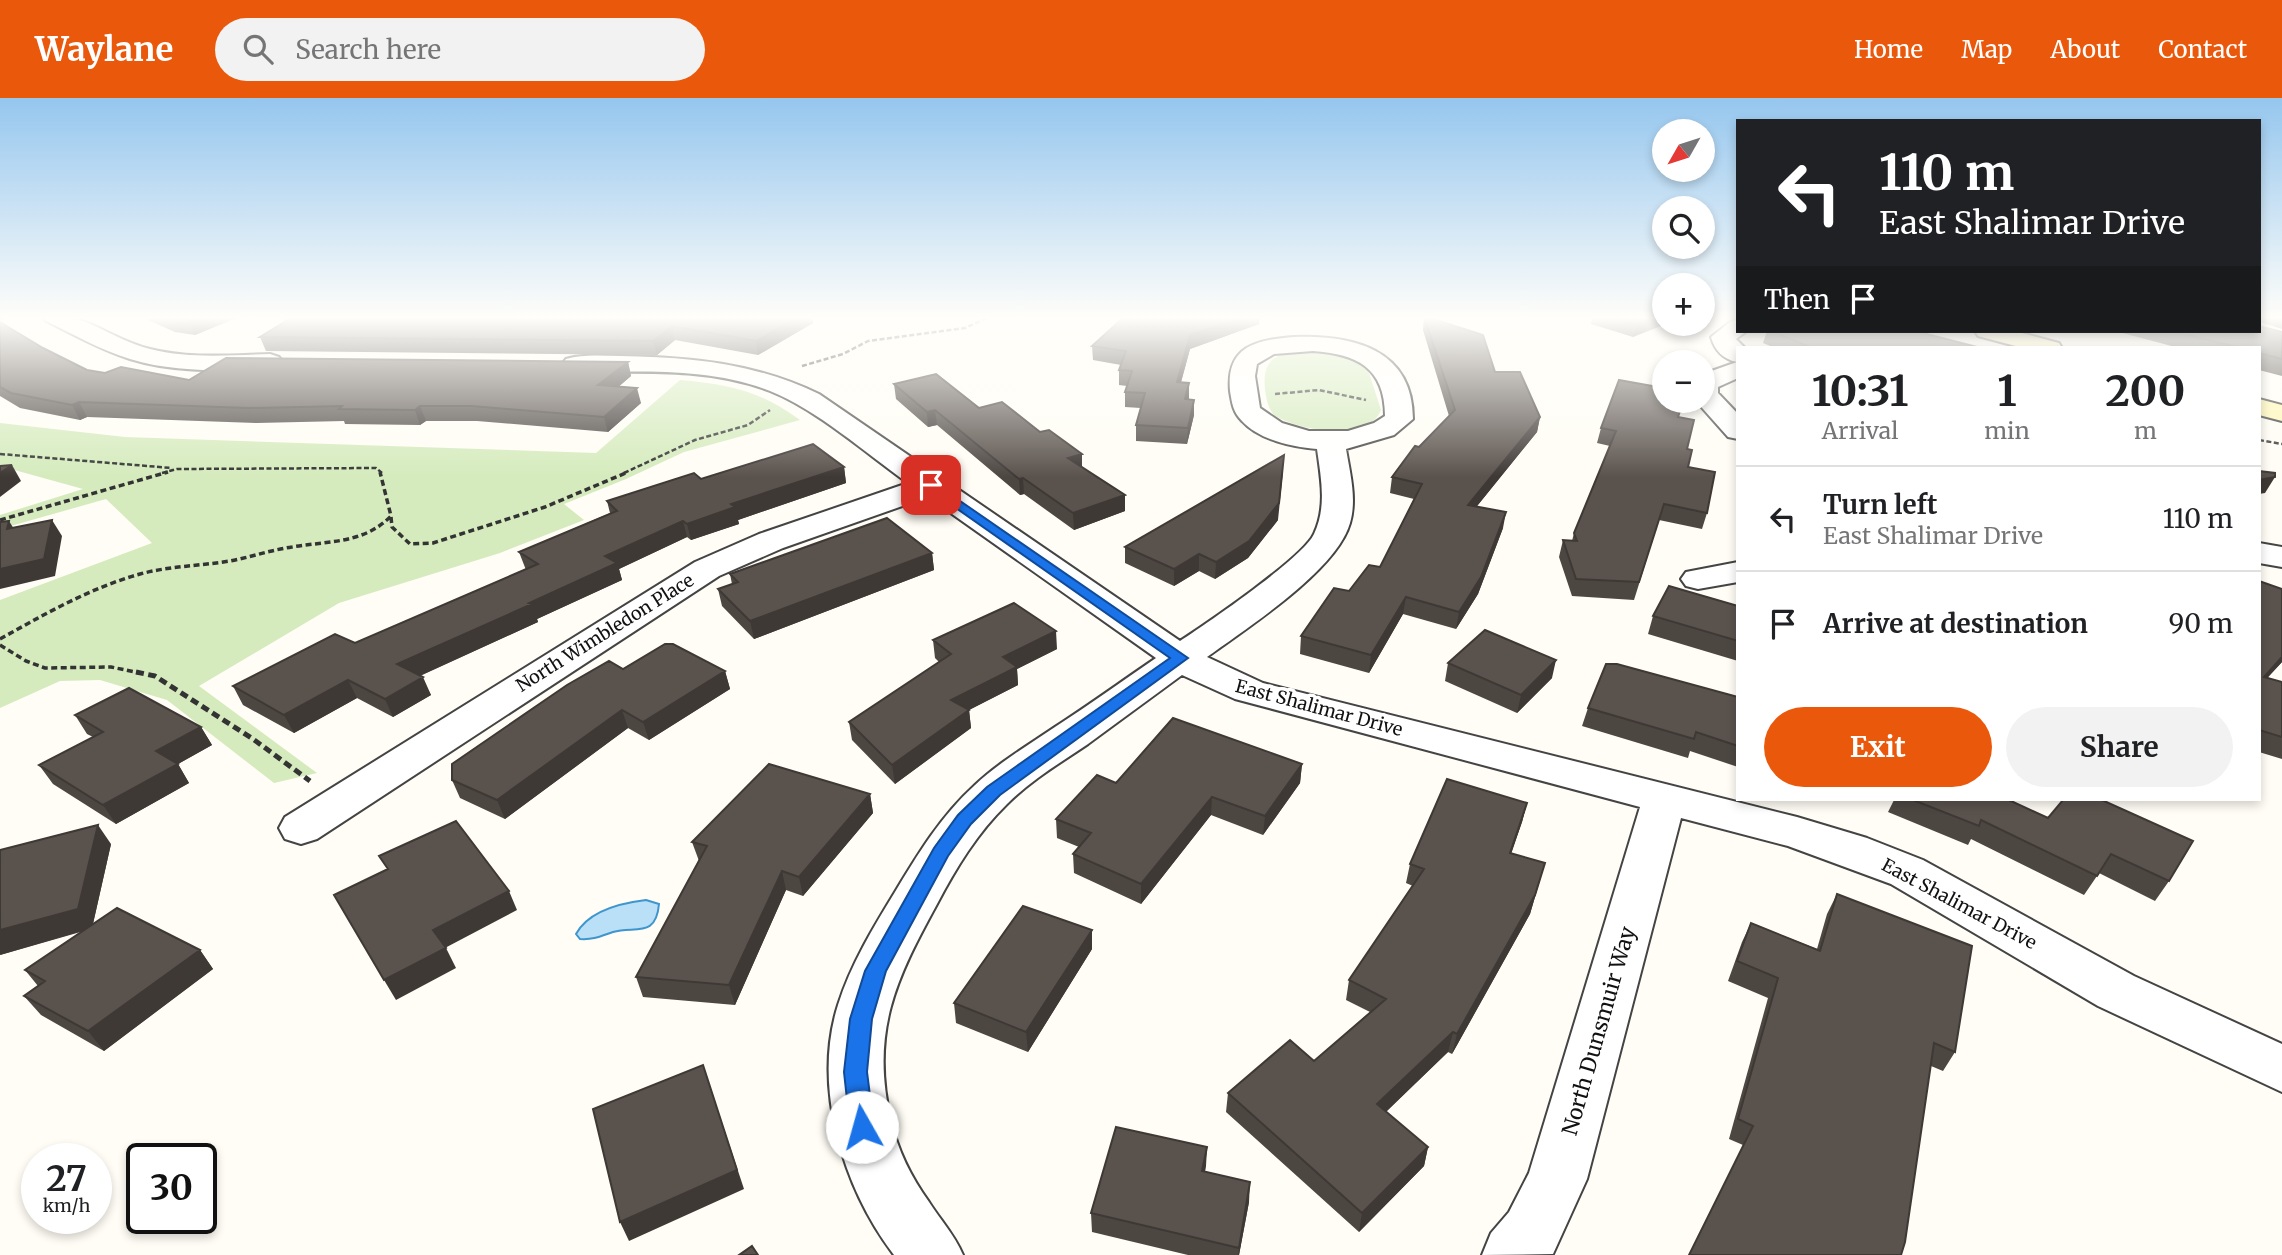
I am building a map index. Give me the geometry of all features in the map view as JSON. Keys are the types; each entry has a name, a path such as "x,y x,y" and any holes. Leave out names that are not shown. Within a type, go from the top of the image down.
{"main road":[{"path":"2261,408 2282,413"}],"street":[{"name":"East Shalimar Drive","path":"721,370 778,385 931,485 1180,658 1214,677 1249,691 1808,836 1852,850 1907,872 2116,990 2282,1069"},
{"path":"1242,370 1245,408 1257,421 1280,432 1331,442 1375,434 1399,419 1400,409 1387,370"},
{"path":"1734,423 1705,394 1705,384 1715,377 1736,371"},
{"path":"932,1255 911,1232 881,1180 862,1127 856,1072 861,1019 876,971 941,853 964,820 993,791 1180,658 1323,548 1334,530 1339,512 1331,442"},
{"name":"North Wimbledon Place","path":"301,828 707,569 771,541 931,485"},
{"path":"2261,553 2282,557"},
{"path":"1698,579 1736,572"},
{"name":"North Dunsmuir Way","path":"1513,1255 1531,1233 1557,1179 1664,799"}],"path":[{"path":"0,454 177,469 376,468 383,473 392,527 410,544 433,543 482,530 590,490 695,440 748,425 765,415 778,385 811,370"},
{"path":"1263,394 1319,390 1371,400"},
{"path":"2261,440 2282,444"},
{"path":"0,520 177,469"},
{"path":"0,639 92,591 133,576 173,566 220,562 303,545 355,538 383,527 391,516"},
{"path":"0,645 45,668 111,667 155,676 253,740 340,803"}],"green space":[{"path":"1266,370 1368,370 1381,410 1374,421 1347,430 1331,431 1299,425 1274,415 1268,403"},
{"path":"680,380 729,387 758,396 800,420 684,452 564,504 584,520 500,553 339,603 199,686 317,773 274,783 167,700 100,680 60,681 0,708 0,600 152,543 106,499 0,529 0,515 83,489 0,466 0,423 125,437 596,453"}],"water":[{"path":"646,900 659,904 654,922 649,926 589,939 580,939 576,934 597,913 626,903"}],"building":[{"path":"0,370 87,370 105,373 113,370 137,370 189,380 206,370 618,370 598,385 637,388 604,417 472,406 420,406 415,410 339,409 342,406 249,408 79,402 72,405 11,393 0,387"},
{"path":"1119,370 1180,370 1177,382 1189,383 1185,399 1194,400 1188,428 1136,425 1145,393 1125,392 1132,371"},
{"path":"1442,370 1520,372 1540,417 1468,505 1506,512 1481,577 1459,612 1406,597 1371,655 1301,636 1334,588 1349,591 1369,565 1380,567 1422,484 1392,477 1415,446 1419,447 1455,410"},
{"path":"936,374 979,408 1002,402 1040,432 1049,430 1082,454 1068,458 1125,495 1073,513 1023,478 1019,479 935,410 927,412 894,384"},
{"path":"1619,380 1652,386 1652,413 1679,413 1678,417 1694,420 1687,449 1692,450 1688,467 1715,472 1707,513 1664,504 1639,582 1576,579 1563,540 1577,541 1574,533 1616,431 1601,428"},
{"path":"813,444 844,467 731,504 735,507 687,524 683,521 605,556 617,563 397,664 423,677 385,699 348,680 284,715 233,686 335,634 355,643 538,564 519,552 617,511 607,501 694,473 701,479"},
{"path":"1284,455 1279,503 1249,541 1216,562 1199,554 1174,569 1125,547"},
{"path":"12,465 0,473 0,466"},
{"path":"2261,471 2275,473 2275,477 2261,480"},
{"path":"887,518 932,553 750,621 718,589 738,582 730,574"},
{"path":"52,520 44,559 0,569 0,522 9,521 7,529"},
{"path":"2261,582 2282,589 2282,657 2264,677 2282,682 2282,737 2261,731"},
{"path":"1669,586 1736,605 1736,640 1653,616"},
{"path":"1014,603 1056,631 1003,657 1017,667 951,700 969,710 892,765 849,722 951,654 933,640"},
{"path":"1485,630 1556,660 1521,695 1448,663"},
{"path":"665,644 673,644 725,671 643,722 622,710 497,800 452,780 452,764 567,685 609,661 623,669"},
{"path":"1606,664 1617,664 1736,696 1736,745 1696,732 1694,739 1588,708"},
{"path":"129,688 201,727 156,751 178,764 103,805 39,765 103,732 75,715"},
{"path":"1173,718 1302,764 1265,816 1212,797 1141,884 1073,854 1091,833 1056,819 1097,775 1116,783"},
{"path":"769,764 870,794 799,877 782,871 729,985 636,977 707,846 692,842"},
{"path":"1447,779 1527,803 1510,853 1545,863 1535,895 1457,1034 1453,1032 1377,1104 1428,1147 1362,1213 1228,1093 1290,1040 1314,1061 1386,999 1349,980 1424,869 1410,864"},
{"path":"1916,801 2011,801 2048,818 2062,801 2104,801 2193,841 2169,881 2111,854 2097,876 1981,820 1979,826"},
{"path":"456,821 509,891 433,930 446,948 384,980 334,895 388,869 379,856"},
{"path":"98,825 78,909 0,930 0,850"},
{"path":"1837,894 1972,946 1955,1052 1934,1043 1901,1255 1689,1255 1753,1126 1738,1119 1778,978 1737,961 1751,923 1820,951"},
{"path":"1023,906 1092,930 1026,1032 954,1003"},
{"path":"117,908 200,950 88,1031 24,996 45,981 25,970"},
{"path":"703,1065 737,1170 620,1222 593,1109"},
{"path":"1116,1127 1207,1147 1202,1171 1250,1182 1239,1248 1091,1213"},
{"path":"752,1246 758,1255 739,1255"}],"route":[{"path":"862,1127 856,1072 861,1019 876,971 941,853 964,820 993,791 1180,658 931,485"}]}
